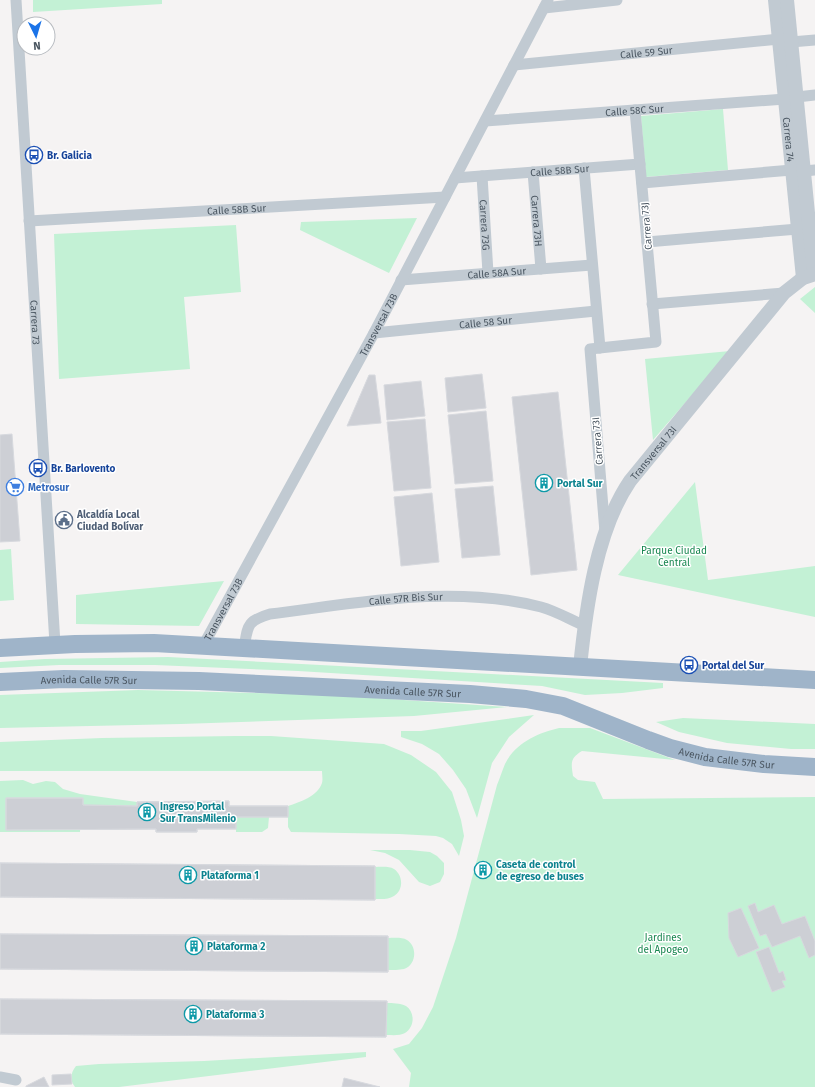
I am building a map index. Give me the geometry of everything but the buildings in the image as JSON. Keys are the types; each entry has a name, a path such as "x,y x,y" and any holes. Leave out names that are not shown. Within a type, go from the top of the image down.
{"highway":[{"path":"0,648 55,644 154,643 815,680"},
{"name":"Avenida Calle 57R Sur","path":"0,682 64,679 199,680 470,694 526,699 563,706 670,748 705,757 764,764 815,767"}],"street":[{"name":"Carrera 73","path":"16,0 55,644"},
{"path":"546,4 616,0"},
{"name":"Carrera 74","path":"775,0 785,41 791,98 804,171 811,275"},
{"name":"Carrera 74","path":"785,41 787,0"},
{"name":"Transversal 73B","path":"204,646 374,333 546,4"},
{"name":"Calle 59 Sur","path":"514,65 785,41 815,40"},
{"name":"Calle 58C Sur","path":"485,121 815,96"},
{"name":"Carrera 73J","path":"595,349 656,342 636,110"},
{"name":"Calle 58B Sur","path":"455,178 640,164"},
{"name":"Carrera 73I","path":"584,168 596,311 595,349 605,532"},
{"path":"642,183 804,171"},
{"name":"Carrera 74","path":"804,171 798,229 811,275"},
{"name":"Carrera 73H","path":"533,172 542,269"},
{"name":"Carrera 73G","path":"482,176 488,273"},
{"name":"Calle 58B Sur","path":"29,221 445,197"},
{"path":"647,242 798,229"},
{"name":"Calle 58A Sur","path":"401,280 592,265"},
{"name":"Transversal 73I","path":"580,667 593,581 605,532 615,505 630,481 784,293 811,275"},
{"path":"652,304 784,293"},
{"name":"Calle 58 Sur","path":"374,333 596,311"},
{"name":"Calle 57R Bis Sur","path":"244,648 250,624 258,618 270,614 389,599 443,596 499,600 542,607 585,626"},
{"path":"0,1078 16,1080"}],"green space":[{"path":"33,0 162,0 162,4 33,12"},
{"path":"723,109 728,170 646,177 641,116"},
{"path":"417,218 389,273 300,230 301,222"},
{"path":"236,225 241,292 184,297 190,369 59,379 54,234"},
{"path":"815,287 815,313 800,299"},
{"path":"730,351 653,440 645,359"},
{"name":"Parque Ciudad Central","path":"695,482 708,580 815,566 815,617 618,575"},
{"path":"11,549 14,600 0,601 0,550"},
{"path":"224,581 199,626 76,624 76,595"},
{"path":"168,657 663,683 663,688 622,693 585,695 542,686 298,671 155,665 59,665 0,668 0,662 45,659"},
{"path":"138,690 330,695 507,707 414,716 181,724 0,728 0,695"},
{"path":"534,715 509,737 492,763 477,818 466,789 453,770 439,754 422,744 401,737 401,731 421,731"},
{"path":"683,718 815,724 815,749 791,749 727,743 679,732 656,722"},
{"name":"Jardines del Apogeo","path":"559,728 590,728 675,760 582,751 575,756 572,761 573,776 578,780 595,782 603,799 815,797 815,1087 409,1087 411,1073 393,1049 409,1044 422,1028 433,1007 456,938 497,785 505,764 515,750 528,740 535,736"},
{"path":"271,736 384,744 411,755 436,772 452,792 461,820 464,836 459,856 452,844 443,838 436,836 291,832 288,827 288,806 298,803 317,792 322,783 322,771 0,771 0,742 102,738"},
{"path":"23,780 33,784 46,781 55,782 63,789 80,794 137,802 137,806 83,805 83,798 6,798 80,829 80,832 0,832 0,781"},
{"path":"236,817 269,817 268,828 262,832 236,832"},
{"path":"370,850 410,850 430,852 444,863 444,874 440,882 430,886 419,882 399,860 385,853"},
{"path":"375,867 390,867 397,872 401,879 401,887 397,894 387,899 375,899"},
{"path":"388,938 403,938 411,943 414,956 408,967 404,969 388,970"},
{"path":"387,1003 404,1005 411,1012 413,1020 411,1027 405,1033 398,1035 386,1035"},
{"path":"366,1052 366,1057 119,1087 75,1087 71,1079 72,1073 76,1066"}],"place":[{"name":"Br. Galicia","path":"34,155"},
{"name":"Br. Barlovento","path":"38,468"},
{"name":"Portal Sur","path":"544,483"},
{"name":"Metrosur","path":"15,487"},
{"name":"Alcaldía Local Ciudad Bolívar","path":"64,520"},
{"name":"Portal del Sur","path":"689,665"},
{"name":"Ingreso Portal Sur TransMilenio","path":"147,812"},
{"name":"Caseta de control de egreso de buses","path":"483,870"},
{"name":"Plataforma 1","path":"188,875"},
{"name":"Plataforma 2","path":"194,946"},
{"name":"Plataforma 3","path":"193,1014"}]}
